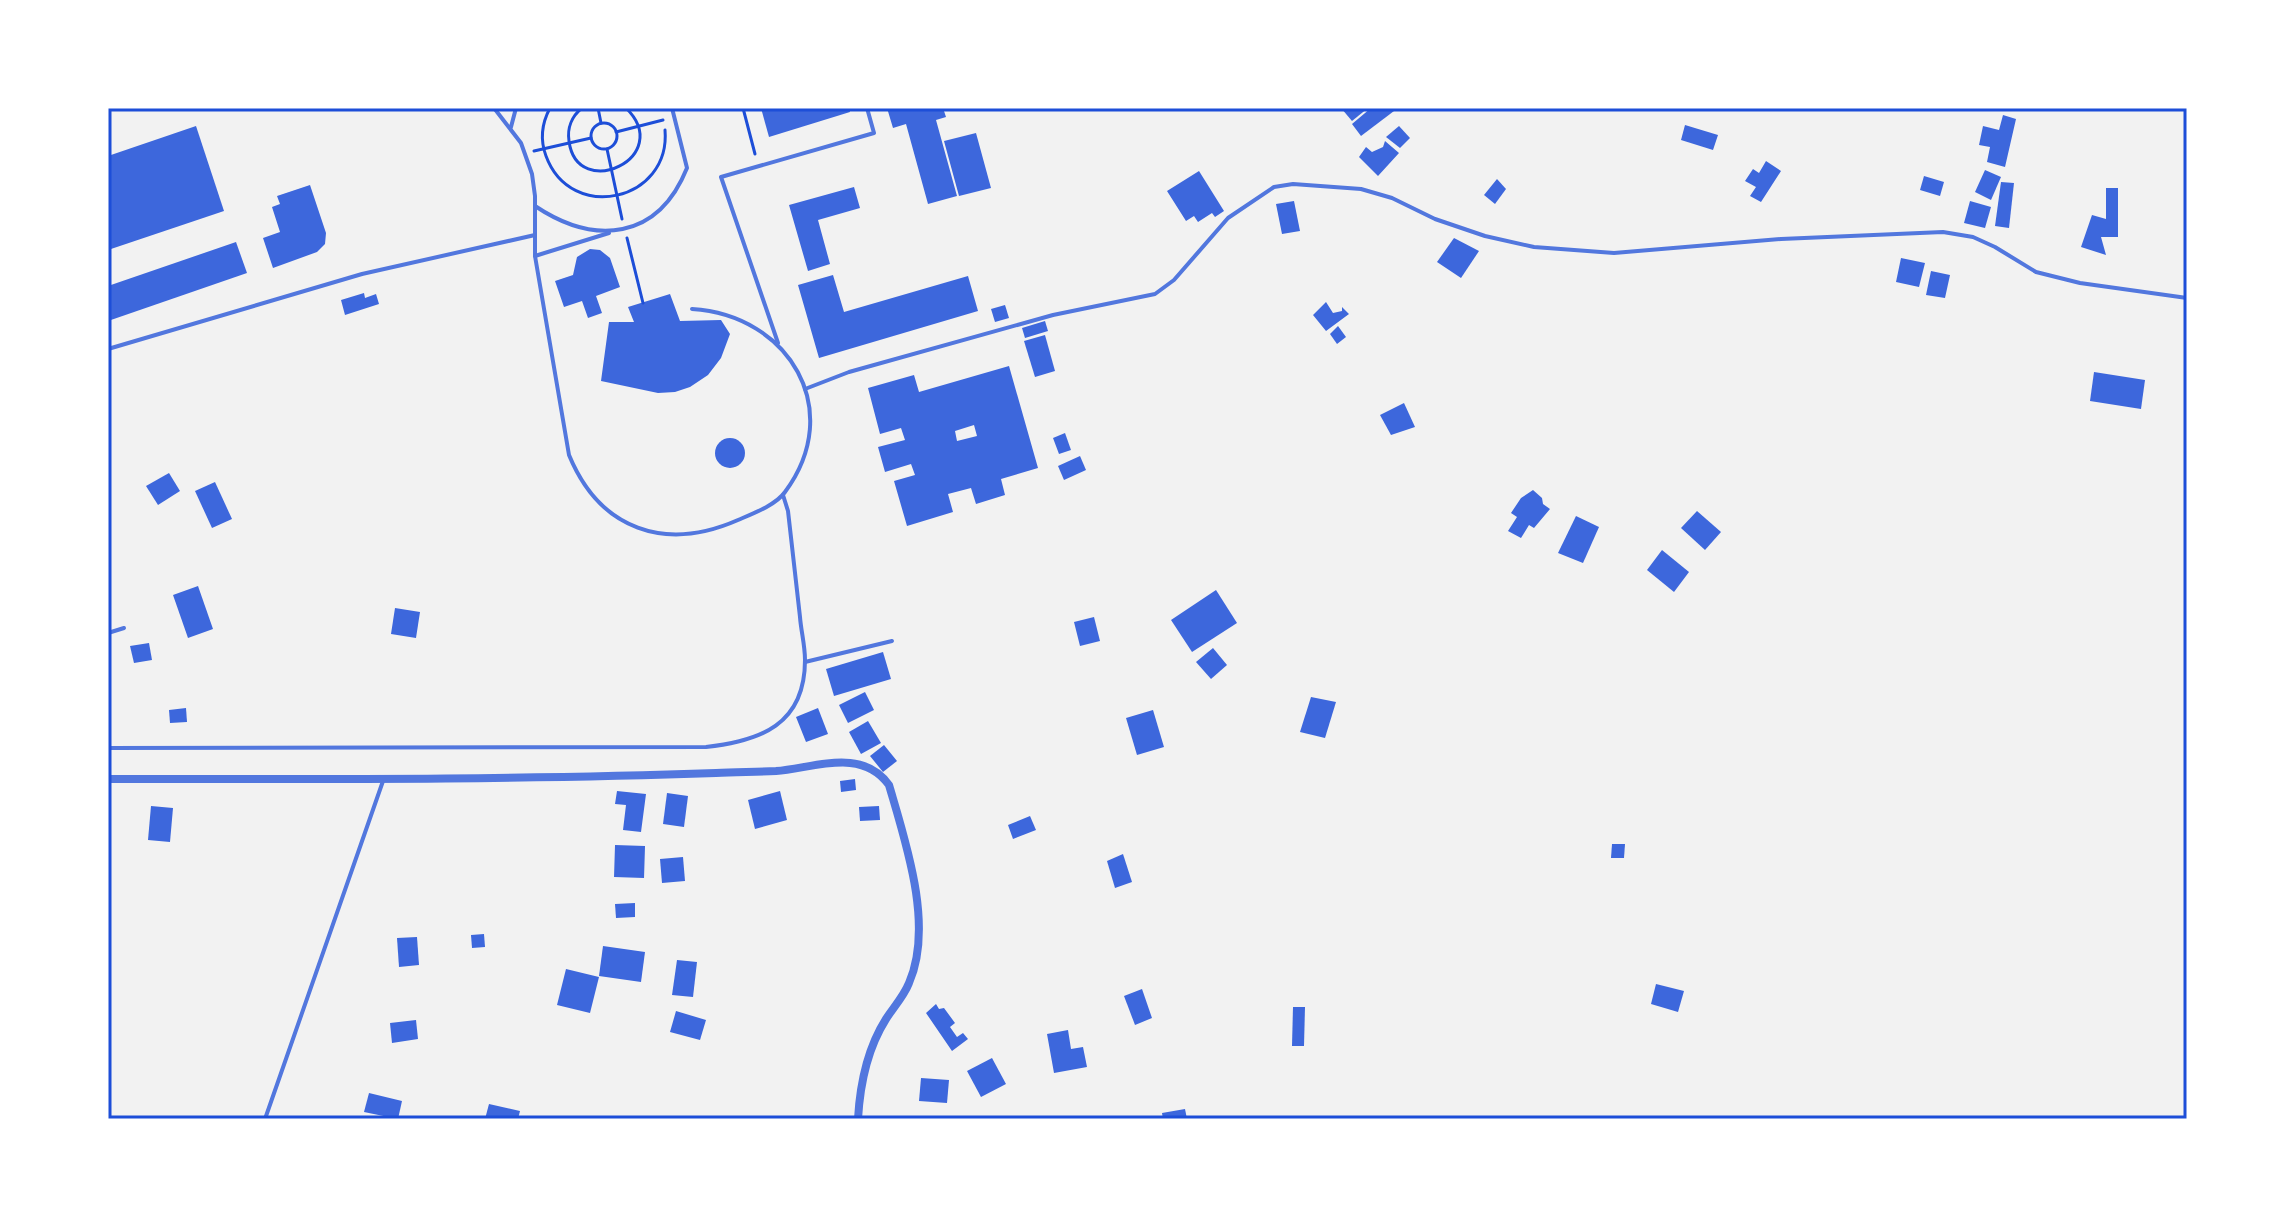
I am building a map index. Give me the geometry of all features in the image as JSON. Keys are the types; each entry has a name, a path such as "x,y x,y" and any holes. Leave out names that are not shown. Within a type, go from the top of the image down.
{"street":[{"path":"108,779 562,778 750,772 844,762 867,766 884,777 889,785 906,841 920,942 909,983 874,1040 859,1096 858,1119"}],"lane":[{"path":"494,108 511,127 526,153 534,185 535,256 569,455 578,477 599,504 624,522 644,531 682,536 726,525 783,495 801,464 807,446 809,415 805,389 792,362 761,329 735,316 692,309"},
{"path":"511,127 516,108"},
{"path":"535,256 624,228 652,216 663,206 682,182 687,168 672,108"},
{"path":"778,345 721,177 874,133 867,108"},
{"path":"805,389 849,372 1053,315 1155,294 1174,280 1228,218 1274,187 1293,184 1361,189 1392,198 1435,219 1485,236 1534,247 1614,253 1781,239 1943,232 1973,237 2036,272 2080,283 2187,298"},
{"path":"535,206 558,221 581,229 624,228"},
{"path":"108,349 362,274 535,235"},
{"path":"108,748 706,747 739,744 783,721 799,692 805,662 788,511 783,495"},
{"path":"108,633 124,628"},
{"path":"805,662 892,641"},
{"path":"265,1119 383,779"}],"path":[{"path":"550,108 543,130 544,149 554,171 571,188 593,196 617,196 651,176 661,159 666,140 659,108"},
{"path":"582,108 571,121 569,143 583,165 600,171 612,170 627,163 633,156 640,138 638,126 626,108"},
{"path":"598,108 601,123"},
{"path":"743,108 759,167"},
{"path":"616,132 675,118"},
{"path":"601,123 609,124 616,132 615,142 607,149 595,145 591,138 594,127 601,123"},
{"path":"526,153 591,138"},
{"path":"607,149 643,303"}],"building":[{"path":"761,108 849,108 850,112 769,137"},
{"path":"887,108 943,108 946,117 936,120 957,196 928,204 906,124 893,128"},
{"path":"1341,108 1368,108 1352,121"},
{"path":"1371,108 1398,108 1361,136 1352,124"},
{"path":"2003,115 2016,119 2005,167 1987,162 1990,147 1979,145 1983,126 1999,130"},
{"path":"1685,125 1718,135 1713,150 1681,140"},
{"path":"196,126 224,211 108,250 108,156"},
{"path":"1399,126 1410,138 1400,148 1386,137"},
{"path":"976,133 991,188 959,196 944,141"},
{"path":"1385,141 1399,153 1378,176 1359,157 1366,147 1372,152 1383,147"},
{"path":"1766,161 1781,171 1761,202 1750,196 1756,187 1745,181 1753,169 1759,173"},
{"path":"1985,170 2001,177 1991,200 1975,192"},
{"path":"1199,171 1224,211 1215,217 1212,213 1198,222 1194,216 1186,221 1167,191"},
{"path":"1924,176 1944,182 1940,196 1920,190"},
{"path":"1497,179 1506,189 1495,204 1484,195"},
{"path":"2001,182 2014,183 2009,228 1995,226"},
{"path":"310,185 326,233 325,244 317,252 273,268 263,238 280,232 272,207 280,204 277,196"},
{"path":"854,187 860,208 818,220 830,264 808,271 789,205"},
{"path":"2106,188 2118,188 2118,237 2101,237 2106,255 2081,247 2092,215 2106,219"},
{"path":"1294,201 1300,231 1282,234 1276,204"},
{"path":"1970,201 1991,207 1985,228 1964,223"},
{"path":"1454,238 1479,251 1461,278 1437,262"},
{"path":"236,242 247,273 108,321 108,286"},
{"path":"590,249 600,250 610,258 620,287 596,296 602,313 588,318 582,301 564,307 555,281 573,275 577,257"},
{"path":"1901,258 1925,263 1919,287 1896,282"},
{"path":"1931,271 1950,275 1945,298 1926,295"},
{"path":"833,275 844,312 968,276 978,311 819,358 798,285"},
{"path":"364,293 365,298 376,294 379,304 345,315 341,300"},
{"path":"670,294 680,321 721,320 730,334 721,358 708,375 690,387 658,393 601,381 609,322 634,322 628,307"},
{"path":"1326,302 1333,313 1342,311 1342,307 1349,314 1326,331 1313,315"},
{"path":"1005,305 1009,318 995,322 991,309"},
{"path":"1045,321 1048,331 1025,338 1022,328"},
{"path":"1338,326 1346,337 1337,344 1330,334"},
{"path":"1045,335 1055,371 1035,377 1024,341"},
{"path":"1009,366 1038,468 1001,479 1005,495 976,504 971,488 948,494 953,512 907,526 894,481 915,475 911,464 885,472 878,447 905,440 901,428 880,434 868,388 914,375 919,392","holes":["974,425 977,436 957,441 955,431"]},
{"path":"2094,372 2145,380 2141,409 2090,401"},
{"path":"1404,403 1415,427 1391,435 1380,415"},
{"path":"1065,433 1071,450 1059,454 1053,438"},
{"path":"730,438 741,442 745,453 741,464 730,468 719,464 715,453 719,442"},
{"path":"1080,456 1086,470 1064,480 1058,466"},
{"path":"169,473 180,491 158,505 146,486"},
{"path":"215,482 232,519 212,528 195,491"},
{"path":"1533,490 1550,509 1534,528 1529,525 1521,538 1508,531 1517,517 1511,513 1521,498"},
{"path":"1697,511 1721,532 1705,550 1681,528"},
{"path":"1576,516 1599,527 1583,563 1558,553"},
{"path":"1662,550 1689,572 1674,592 1647,570"},
{"path":"198,586 213,629 188,638 173,595"},
{"path":"1216,590 1237,623 1192,652 1171,620"},
{"path":"395,608 420,612 416,638 391,634"},
{"path":"1094,617 1100,641 1080,646 1074,622"},
{"path":"149,643 152,660 134,663 130,646"},
{"path":"1213,648 1227,665 1211,679 1196,662"},
{"path":"883,652 891,679 834,696 826,669"},
{"path":"865,692 874,710 848,723 839,705"},
{"path":"1311,697 1336,702 1325,738 1300,732"},
{"path":"186,708 187,722 170,723 169,710"},
{"path":"818,708 828,734 806,742 796,717"},
{"path":"1153,710 1164,747 1137,755 1126,718"},
{"path":"868,721 881,743 861,754 849,732"},
{"path":"884,745 897,761 883,772 870,756"},
{"path":"855,779 856,790 841,792 840,781"},
{"path":"617,791 646,794 641,832 623,830 626,805 615,804"},
{"path":"780,791 787,820 755,829 748,800"},
{"path":"667,793 688,796 684,827 663,824"},
{"path":"151,806 173,808 170,842 148,840"},
{"path":"879,806 880,820 860,821 859,807"},
{"path":"1030,816 1036,830 1013,839 1008,825"},
{"path":"1612,844 1625,844 1624,858 1611,858"},
{"path":"615,845 645,846 644,878 614,877"},
{"path":"1123,854 1132,882 1115,888 1107,861"},
{"path":"683,857 685,881 662,883 660,859"},
{"path":"635,903 635,917 616,918 615,904"},
{"path":"484,934 485,947 472,948 471,935"},
{"path":"417,937 419,965 399,967 397,938"},
{"path":"603,946 645,952 641,982 599,976"},
{"path":"677,960 697,962 693,997 672,995"},
{"path":"566,969 599,977 590,1013 557,1005"},
{"path":"1656,984 1684,991 1678,1012 1651,1004"},
{"path":"1142,989 1152,1018 1135,1025 1124,996"},
{"path":"936,1004 939,1009 944,1008 955,1023 950,1027 957,1037 963,1033 968,1039 952,1051 926,1013"},
{"path":"1293,1007 1305,1007 1304,1046 1292,1046"},
{"path":"676,1011 706,1020 700,1040 670,1032"},
{"path":"416,1020 418,1039 392,1043 390,1023"},
{"path":"1068,1030 1071,1049 1083,1047 1087,1067 1054,1073 1047,1034"},
{"path":"992,1058 1006,1084 981,1097 967,1071"},
{"path":"921,1078 949,1080 947,1103 919,1101"},
{"path":"369,1093 402,1101 398,1119 364,1112"},
{"path":"489,1104 520,1111 518,1119 485,1119"},
{"path":"1185,1109 1187,1119 1163,1119 1162,1113"}]}
